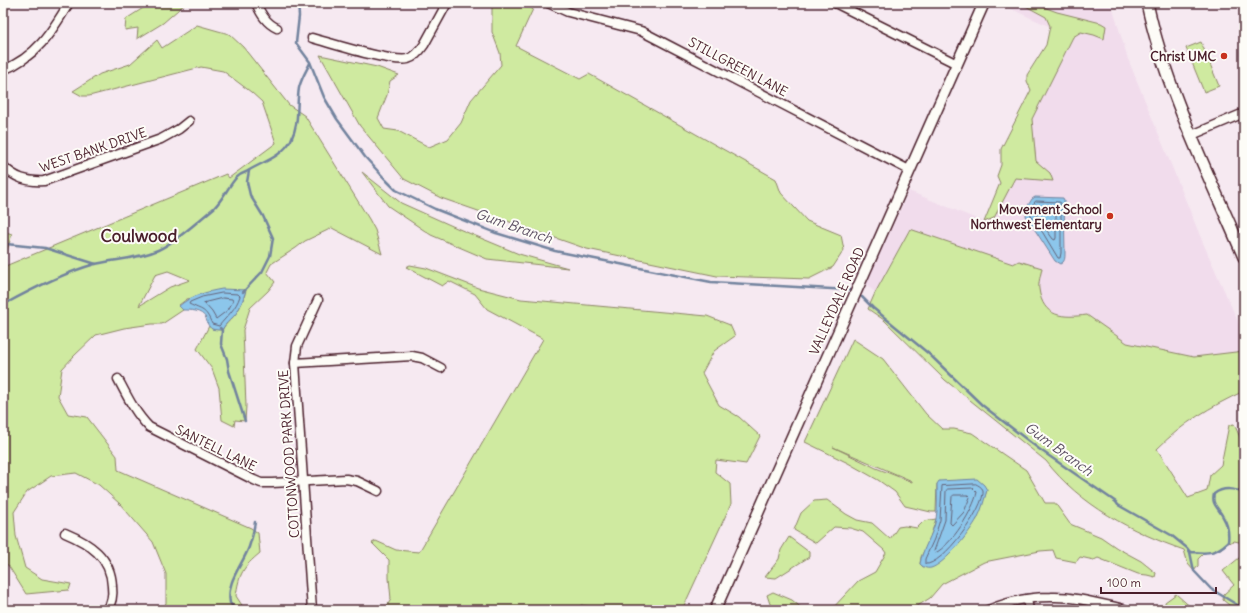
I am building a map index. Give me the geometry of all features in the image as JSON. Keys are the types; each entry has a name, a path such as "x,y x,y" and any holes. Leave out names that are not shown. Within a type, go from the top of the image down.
{"main road":[{"path":"1147,3 1157,44 1170,82 1244,257"}],"street":[{"path":"3,70 24,60 37,49 69,3"},
{"path":"256,3 270,25 277,28"},
{"path":"312,38 381,56 398,59 409,58 420,51 447,3"},
{"name":"STILLGREEN LANE","path":"548,3 568,12 641,31 910,170"},
{"path":"835,3 957,64"},
{"name":"VALLEYDALE ROAD","path":"714,610 984,3"},
{"path":"1192,135 1244,113"},
{"name":"WEST BANK DRIVE","path":"3,166 12,174 26,180 36,182 161,139 172,134 189,121"},
{"name":"COTTONWOOD PARK DRIVE","path":"312,610 295,363 297,346 318,300"},
{"path":"295,363 412,356 422,358 441,368"},
{"name":"SANTELL LANE","path":"118,379 141,420 149,427 254,480 272,483 346,479 357,481 378,491"},
{"path":"65,533 94,548 102,556 108,566 112,577 113,588 112,597 107,610"},
{"path":"988,610 1027,599 1052,597 1081,600 1124,609"},
{"path":"1027,599 1029,610"}],"shaded area":[{"path":"998,3 1111,3 1128,59 1203,243 1244,335 1244,385 1026,433 866,284 909,191 984,222 1062,32"}],"green space":[{"path":"151,3 186,3 163,23 137,39 138,28 125,30 126,19"},
{"path":"492,3 521,3 533,9 516,46 580,79 589,74 776,179 781,193 807,221 841,235 844,250 833,267 809,279 717,276 587,249 441,198 404,179 360,126 320,55 377,67 399,75 390,81 387,95 378,118 384,129 398,131 429,147 448,139 461,123 471,100 501,65 500,53 492,32"},
{"path":"1020,3 1033,3 1057,12 1101,23 1106,26 1104,39 1081,32 1073,37 1032,119 1036,161 1050,173 1053,181 1015,178 994,218 984,222 1000,183 997,176 1001,165 1001,149 1031,90 1027,81 1027,75 1046,45 1050,26 1046,17"},
{"path":"197,25 229,34 243,47 289,105 305,116 369,219 375,230 382,254 332,228 305,241 271,264 267,272 275,282 250,308 243,330 246,406 245,421 235,420 234,426 222,420 219,388 212,369 197,349 209,326 212,329 222,330 234,316 242,304 246,290 187,299 179,305 183,310 162,324 124,328 96,335 62,369 58,396 68,414 87,417 117,456 118,470 251,528 258,533 260,553 246,567 240,576 237,588 236,596 245,610 162,610 166,603 166,574 153,542 120,504 99,485 76,473 51,476 27,492 14,512 16,536 25,568 42,579 71,584 69,590 26,594 8,565 3,564 3,267 226,174 229,178 276,143 262,102 223,71 201,67 89,96 82,96 73,91 100,74 130,64 157,40 162,48","holes":["168,271 190,280 170,287 139,306 155,275"]},
{"path":"1201,42 1219,86 1204,92 1186,48"},
{"path":"362,172 401,203 519,254 568,268 487,259 431,235 388,206"},
{"path":"910,229 1013,264 1019,261 1042,268 1039,289 1041,299 1050,311 1062,316 1087,315 1127,343 1194,357 1244,351 1244,391 1220,403 1187,423 1157,449 1188,498 1207,491 1210,475 1221,465 1229,425 1234,424 1244,446 1244,543 1234,541 1228,543 1219,550 1204,553 1198,559 1198,566 1194,571 1188,564 1184,550 1126,526 1091,504 1060,477 1046,461 945,380 884,320 868,309 875,293"},
{"path":"3,231 12,234 3,264"},
{"path":"410,265 426,268 478,288 521,299 707,316 730,325 735,336 714,351 702,373 719,405 739,417 760,436 746,464 716,460 715,472 730,484 731,504 682,610 601,610 581,605 578,610 387,610 386,608 391,599 389,560 372,543 376,541 396,550 419,552 543,339 487,309 475,294 449,281 442,286 406,267"},
{"path":"853,339 883,359 926,414 942,429 954,429 972,433 1026,470 1045,503 1055,503 1070,524 1101,537 1117,548 1141,561 1156,573 1155,577 1138,574 1098,558 1094,560 1080,557 1076,562 1056,558 1053,550 1040,551 984,562 942,584 930,598 911,610 831,610 858,581 875,572 886,553 863,532 850,528 834,527 816,543 794,530 801,513 814,501 827,500 857,520 872,523 890,539 898,527 905,526 917,528 924,521 936,519 930,538 921,557 920,564 923,567 945,558 956,547 977,519 987,490 937,484 936,512 905,506 895,492 878,480 848,463 805,442","holes":["833,447 912,481 876,468"]},
{"path":"789,537 809,552 809,557 776,578 765,577 779,559 781,550"},
{"path":"1244,554 1244,610 1235,610 1223,600 1224,594 1234,585 1223,571"},
{"path":"773,592 792,600 804,610 777,610 770,604 767,595"},
{"path":"1176,594 1194,610 1166,610 1165,602"}],"water":[{"path":"1035,197 1063,198 1064,200 1065,257 1064,261 1060,264 1055,261 1026,216 1027,207"},
{"path":"222,289 246,290 238,310 222,330 212,329 204,315 201,313 192,310 183,310 179,306 194,297"},
{"path":"977,479 987,490 974,525 957,547 937,565 931,568 923,567 920,564 921,558 933,531 936,519 937,484 939,481"}],"waterway":[{"name":"Gum Branch","path":"298,3 299,16 296,43 310,62 324,97 337,119 365,157 396,190 435,209 496,233 555,251 711,282 849,290"},
{"path":"3,305 71,272 95,264 143,255 158,250 165,247 187,231 214,208 237,177 277,155 287,146 296,127 299,88 310,63"},
{"path":"243,292 262,272 270,256 273,238 263,216 250,195 247,182 249,171"},
{"path":"3,241 6,244 45,248 96,264"},
{"name":"Gum Branch","path":"862,297 873,308 929,354 982,405 1039,449 1116,502 1118,505 1171,535 1187,548 1190,552 1194,571 1211,589 1244,609"},
{"path":"220,328 222,330 221,344 227,359 229,371 245,421"},
{"path":"1190,552 1201,553 1214,551 1228,542 1227,526 1225,520 1214,504 1214,494 1225,489 1237,490 1244,494"},
{"path":"236,610 230,603 230,588 235,574 249,547 255,522"}],"place":[{"name":"Christ UMC","path":"1224,56"},
{"name":"Movement School Northwest Elementary","path":"1110,216"}],"district":[{"name":"Coulwood","path":"139,236"}]}
